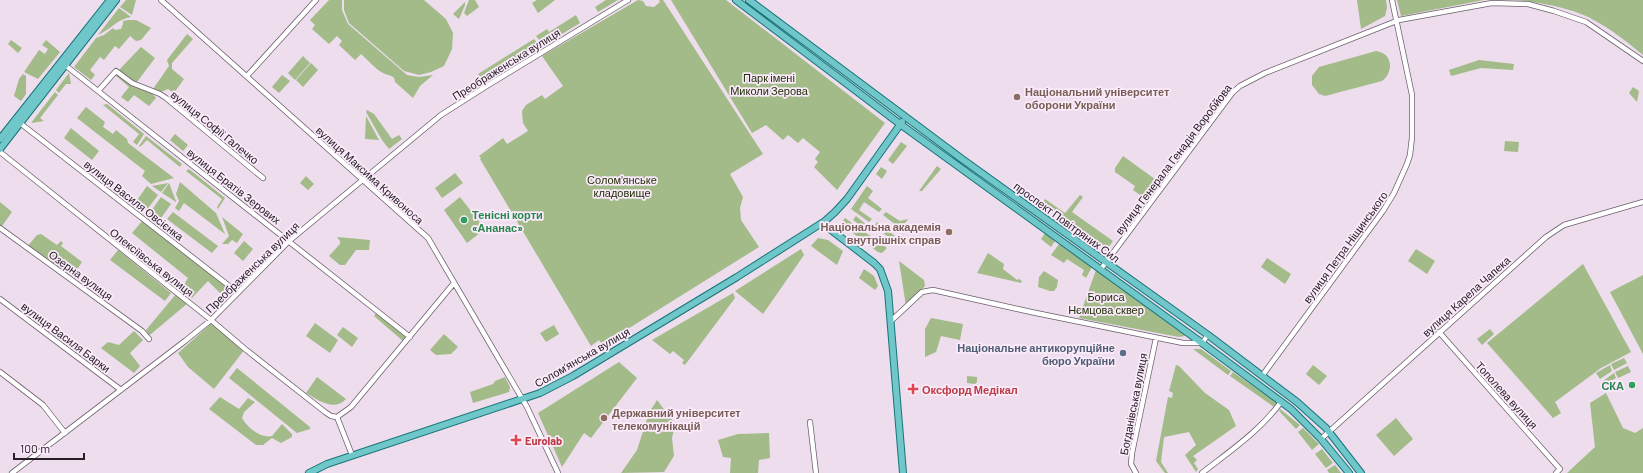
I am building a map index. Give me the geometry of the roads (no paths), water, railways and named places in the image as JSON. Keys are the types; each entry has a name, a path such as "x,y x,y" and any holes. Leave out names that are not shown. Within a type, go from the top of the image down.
{"main road":[{"path":"0,139 110,0"},
{"path":"0,149 116,0"},
{"name":"проспект Повітряних Сил","path":"736,0 900,124 1101,269 1281,402 1296,414 1321,439 1349,473"},
{"name":"проспект Повітряних Сил","path":"748,0 905,117 1105,263 1208,335 1297,402 1329,432 1361,473"},
{"name":"Соломʼянська вулиця","path":"309,473 327,464 352,455 523,400 573,376 737,277 822,223 847,199 905,117"},
{"path":"822,223 880,269 888,291 903,473"}],"street":[{"name":"вулиця Максима Кривоноса","path":"161,0 428,238 523,400 558,473"},
{"path":"247,76 316,0"},
{"name":"Преображенська вулиця","path":"12,473 122,390 211,320 289,241 441,115 628,0"},
{"name":"вулиця Петра Ніщинського","path":"1262,376 1383,211 1394,193 1407,164 1410,155 1412,137 1413,101 1392,0"},
{"name":"вулиця Генерала Генадія Воробйова","path":"1101,269 1233,92 1240,86 1265,73 1396,22 1492,3 1528,4 1586,22 1643,61"},
{"name":"вулиця Братів Зерових","path":"65,65 410,337"},
{"name":"вулиця Софії Галечко","path":"98,91 116,71 132,83 160,94 263,178"},
{"name":"вулиця Василя Овсієнка","path":"20,123 237,292"},
{"name":"Олексіївська вулиця","path":"0,152 325,412 331,416 337,417"},
{"name":"вулиця Карела Чапека","path":"1321,439 1546,238 1564,225 1643,202"},
{"name":"Озерна вулиця","path":"0,228 142,331 149,338"},
{"path":"352,455 337,417 351,407 454,283"},
{"path":"891,321 922,292 933,290 1183,343 1202,343 1208,335"},
{"name":"вулиця Василя Барки","path":"0,299 122,390"},
{"name":"Тополева вулиця","path":"1439,332 1558,471"},
{"name":"Богданівська вулиця","path":"1136,473 1131,464 1132,453 1156,338"},
{"path":"0,372 43,405 65,433"},
{"path":"1202,473 1245,440 1272,415 1281,402"},
{"path":"810,422 816,473"}],"place":[{"name":"Національний університет оборони України","path":"1017,97"},
{"name":"Тенісні корти «Ананас»","path":"464,220"},
{"name":"Національна академія внутрішніх справ","path":"949,232"},
{"name":"Національне антикорупційне бюро України","path":"1123,353"},
{"name":"СКА","path":"1632,385"},
{"name":"Оксфорд Медікал","path":"913,389"},
{"name":"Державний університет телекомунікацій","path":"604,418"},
{"name":"Eurolab","path":"516,440"}],"park label":[{"name":"Парк імені Миколи Зерова","path":"769,83"},
{"name":"Солом'янське кладовище","path":"622,185"},
{"name":"Бориса Нємцова сквер","path":"1106,302"}]}
